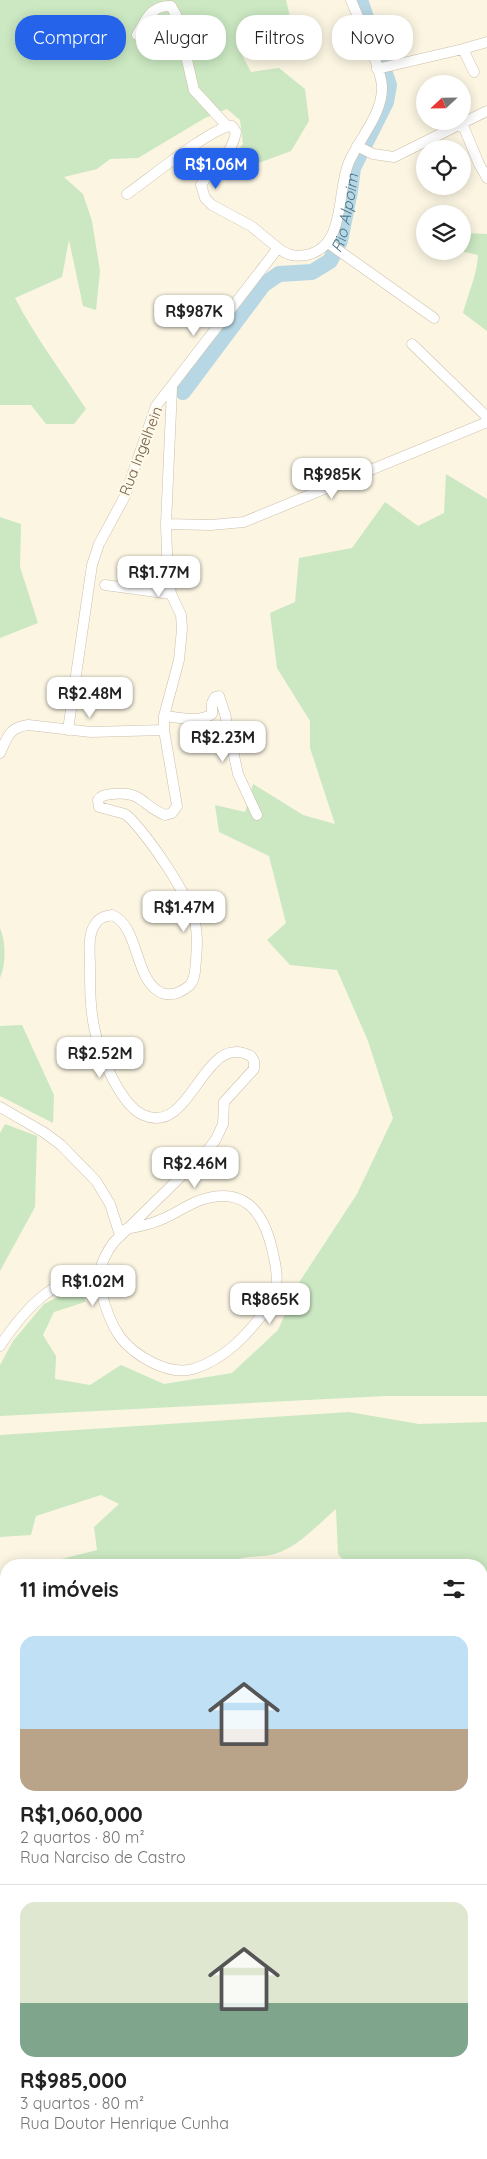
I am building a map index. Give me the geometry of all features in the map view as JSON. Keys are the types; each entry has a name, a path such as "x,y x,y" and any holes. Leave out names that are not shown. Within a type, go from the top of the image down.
{"street":[{"path":"187,60 194,90 227,126 235,129 236,132 234,141 225,159 208,175 201,185 205,198 212,205 251,226 287,255 309,254 328,243 337,220 342,180 374,118 381,96 382,85 378,69 351,0"},
{"path":"149,15 151,11 163,5 171,6 175,15"},
{"path":"378,69 487,42"},
{"path":"463,49 474,72"},
{"path":"471,119 487,111"},
{"path":"127,194 210,135 227,126"},
{"path":"358,146 373,154 398,156 448,130"},
{"path":"465,130 487,178"},
{"path":"328,243 434,318"},
{"name":"Rua Ingelhein","path":"68,730 92,565 99,544 125,496 156,406 172,388 278,248"},
{"path":"412,344 487,417"},
{"path":"123,1232 159,1221 200,1201 224,1195 248,1203 264,1222 277,1269 276,1292 272,1302 246,1335 225,1353 192,1370 176,1370 146,1359 132,1349 120,1336 106,1309 98,1277 108,1250 123,1232 208,1150 223,1124 224,1102 254,1069 254,1061 251,1056 237,1051 226,1054 208,1069 177,1111 160,1118 142,1115 133,1108 119,1090 95,1033 90,1004 89,942 93,928 100,918 112,915 122,922 151,984 158,991 165,994 178,994 192,982 195,976 198,938 195,921 183,894 131,819 125,814 105,810 98,804 98,800 102,796 129,793 141,798 165,815 175,810 174,789 164,730 164,716 181,647 181,615 171,594 166,524 172,388"},
{"path":"166,524 211,525 244,522 487,422"},
{"path":"105,585 171,594"},
{"path":"164,716 195,718 210,716 212,714 213,700 216,696 219,696 226,714 238,774 257,815"},
{"path":"0,753 11,731 20,726 28,725 91,732 164,730"},
{"path":"0,1107 45,1133 61,1145 106,1194 123,1232"},
{"path":"0,1346 37,1301 52,1289 64,1282 86,1276 98,1277"}],"green space":[{"path":"0,0 286,0 290,15 236,15 236,60 245,60 251,72 279,68 305,89 309,121 291,151 256,164 219,173 243,144 240,120 227,109 205,118 138,158 110,159 97,169 64,177 83,194 92,221 100,271 96,310 83,306 69,240 62,277 15,298 40,341 86,409 74,424 46,424 31,405 0,405"},
{"path":"471,233 487,234 487,331 463,313 474,277 478,255 471,254"},
{"path":"446,474 487,499 487,1396 385,1396 0,1416 0,1365 13,1341 44,1304 70,1291 84,1290 85,1302 54,1312 43,1335 56,1356 55,1379 90,1385 121,1365 164,1384 232,1373 278,1330 300,1281 357,1194 393,1118 368,1041 337,970 290,965 267,940 286,923 269,856 219,832 215,805 245,812 253,784 303,815 335,824 310,748 310,721 277,668 270,613 295,602 299,558 352,548 385,502 418,526 444,513"},
{"path":"0,517 21,524 20,567 38,623 0,638"},
{"path":"0,928 4,953 0,978"},
{"path":"22,1025 54,1095 53,1123 0,1096 0,1026"},
{"path":"5,1124 37,1136 35,1207 0,1271 0,1133"},
{"path":"349,1412 419,1424 487,1422 487,1559 342,1559 338,1554 336,1509 297,1543 270,1555 238,1559 62,1559 97,1550 94,1527 119,1504 101,1495 36,1516 31,1535 0,1537 0,1435"}],"waterway":[{"name":"Rio Alpoim","path":"183,392 263,285 279,274 312,272 330,261 340,241 353,168 386,102 389,85 360,0"}]}
